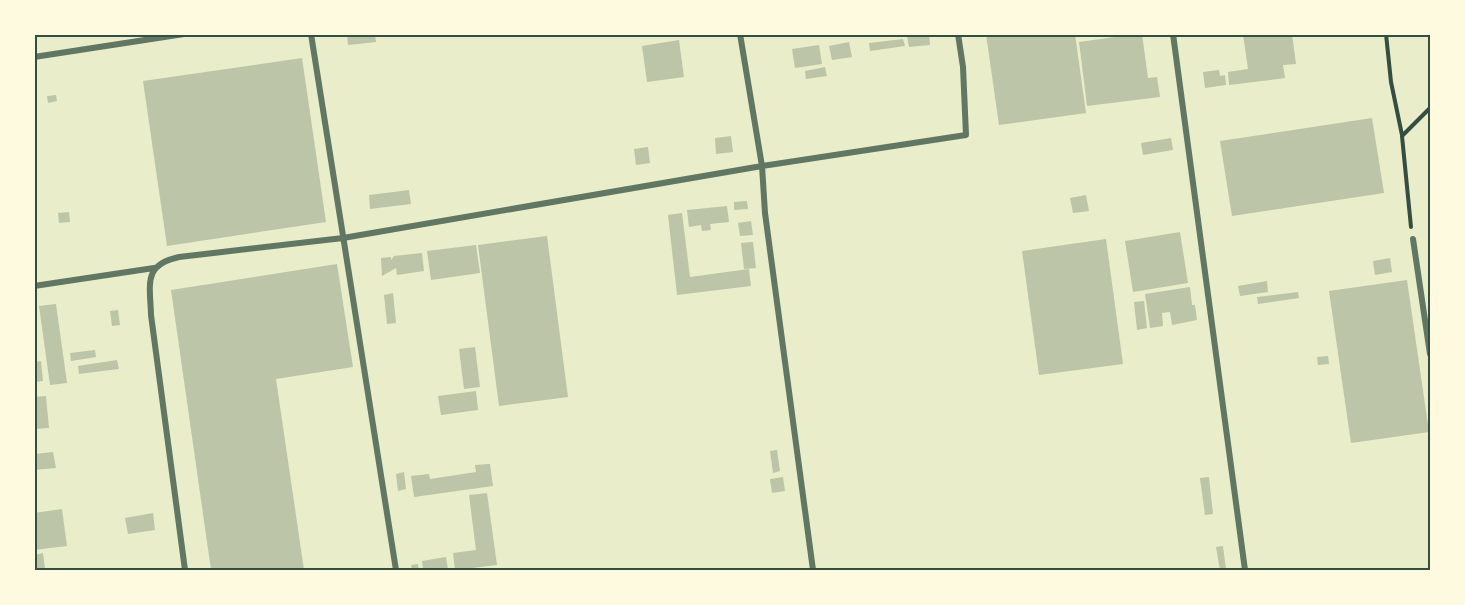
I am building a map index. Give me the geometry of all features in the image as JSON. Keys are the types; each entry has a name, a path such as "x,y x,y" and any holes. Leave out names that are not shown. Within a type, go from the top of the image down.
{"street":[{"path":"34,57 184,34"},
{"path":"311,34 396,570"},
{"path":"741,34 762,166 765,213 813,570"},
{"path":"34,286 154,268 163,260 179,257 343,238 762,166 966,135 963,67 958,34"},
{"path":"1173,34 1245,570"},
{"path":"1413,239 1431,354"},
{"path":"154,268 150,285 151,315 185,570"}],"path":[{"path":"1386,34 1391,82 1402,136 1413,239"},
{"path":"1402,136 1431,108"}],"building":[{"path":"347,34 375,34 376,42 348,45"},
{"path":"929,34 930,45 909,47 907,36"},
{"path":"986,34 1075,34 1086,113 999,125"},
{"path":"1142,34 1148,78 1157,77 1160,97 1087,106 1079,42"},
{"path":"1243,34 1292,34 1296,64 1283,65 1285,78 1229,85 1228,72 1248,69"},
{"path":"903,39 905,46 870,51 869,43"},
{"path":"679,40 684,77 647,82 642,46"},
{"path":"849,42 852,57 832,60 829,46"},
{"path":"819,45 822,64 795,68 792,49"},
{"path":"302,58 326,222 167,246 143,81"},
{"path":"825,67 827,76 806,79 805,71"},
{"path":"1219,70 1220,76 1225,75 1226,85 1205,88 1203,72"},
{"path":"56,95 57,101 48,103 47,96"},
{"path":"1372,118 1384,193 1232,216 1220,141"},
{"path":"731,136 733,152 716,154 715,138"},
{"path":"1171,138 1173,150 1143,155 1141,143"},
{"path":"648,147 650,163 636,165 634,149"},
{"path":"409,190 411,204 370,209 369,195"},
{"path":"1086,195 1089,211 1073,213 1070,198"},
{"path":"747,201 748,209 734,210 734,202"},
{"path":"727,206 729,222 710,224 711,230 702,231 701,225 689,227 687,210"},
{"path":"69,212 70,222 59,223 58,213"},
{"path":"682,213 690,277 749,269 751,286 677,295 668,215"},
{"path":"751,221 753,235 740,236 738,223"},
{"path":"1180,232 1188,283 1133,292 1125,241"},
{"path":"547,236 568,397 499,406 478,245"},
{"path":"1106,239 1123,364 1039,375 1022,251"},
{"path":"753,242 756,268 744,269 741,243"},
{"path":"476,245 480,273 431,280 427,251"},
{"path":"422,253 424,271 397,275 396,268 382,276 381,258 391,257 391,260 394,256"},
{"path":"1390,258 1392,272 1375,275 1373,261"},
{"path":"337,264 353,367 276,379 304,570 211,570 171,290"},
{"path":"1407,280 1429,432 1351,443 1329,291"},
{"path":"1267,281 1268,292 1240,296 1238,286"},
{"path":"1190,287 1197,320 1172,325 1170,312 1162,313 1163,326 1150,328 1145,294"},
{"path":"1298,292 1299,298 1258,304 1257,297"},
{"path":"393,293 396,323 387,324 384,295"},
{"path":"1144,301 1147,328 1137,330 1134,302"},
{"path":"56,304 67,383 50,385 39,306"},
{"path":"118,310 120,325 112,326 110,311"},
{"path":"475,347 480,387 464,389 459,349"},
{"path":"95,350 96,357 71,361 70,353"},
{"path":"1328,356 1329,364 1318,365 1317,357"},
{"path":"117,360 119,369 79,374 78,366"},
{"path":"41,361 43,381 34,382 34,362"},
{"path":"476,391 478,410 441,415 438,396"},
{"path":"46,396 49,428 34,429 34,397"},
{"path":"777,450 780,471 773,473 770,451"},
{"path":"53,452 56,468 34,470 34,454"},
{"path":"490,464 493,486 414,497 411,476 429,474 430,479 476,472 475,465"},
{"path":"404,472 406,489 398,491 396,474"},
{"path":"783,477 785,491 772,493 770,479"},
{"path":"1209,477 1213,514 1205,515 1200,478"},
{"path":"487,493 497,565 455,570 453,553 476,550 469,495"},
{"path":"62,509 67,546 34,550 34,513"},
{"path":"153,513 155,530 128,534 125,518"},
{"path":"1223,546 1226,570 1220,570 1216,547"},
{"path":"43,553 45,569 34,570 34,555"},
{"path":"446,557 448,570 423,570 422,561"},
{"path":"418,564 419,570 412,570 411,565"}]}
